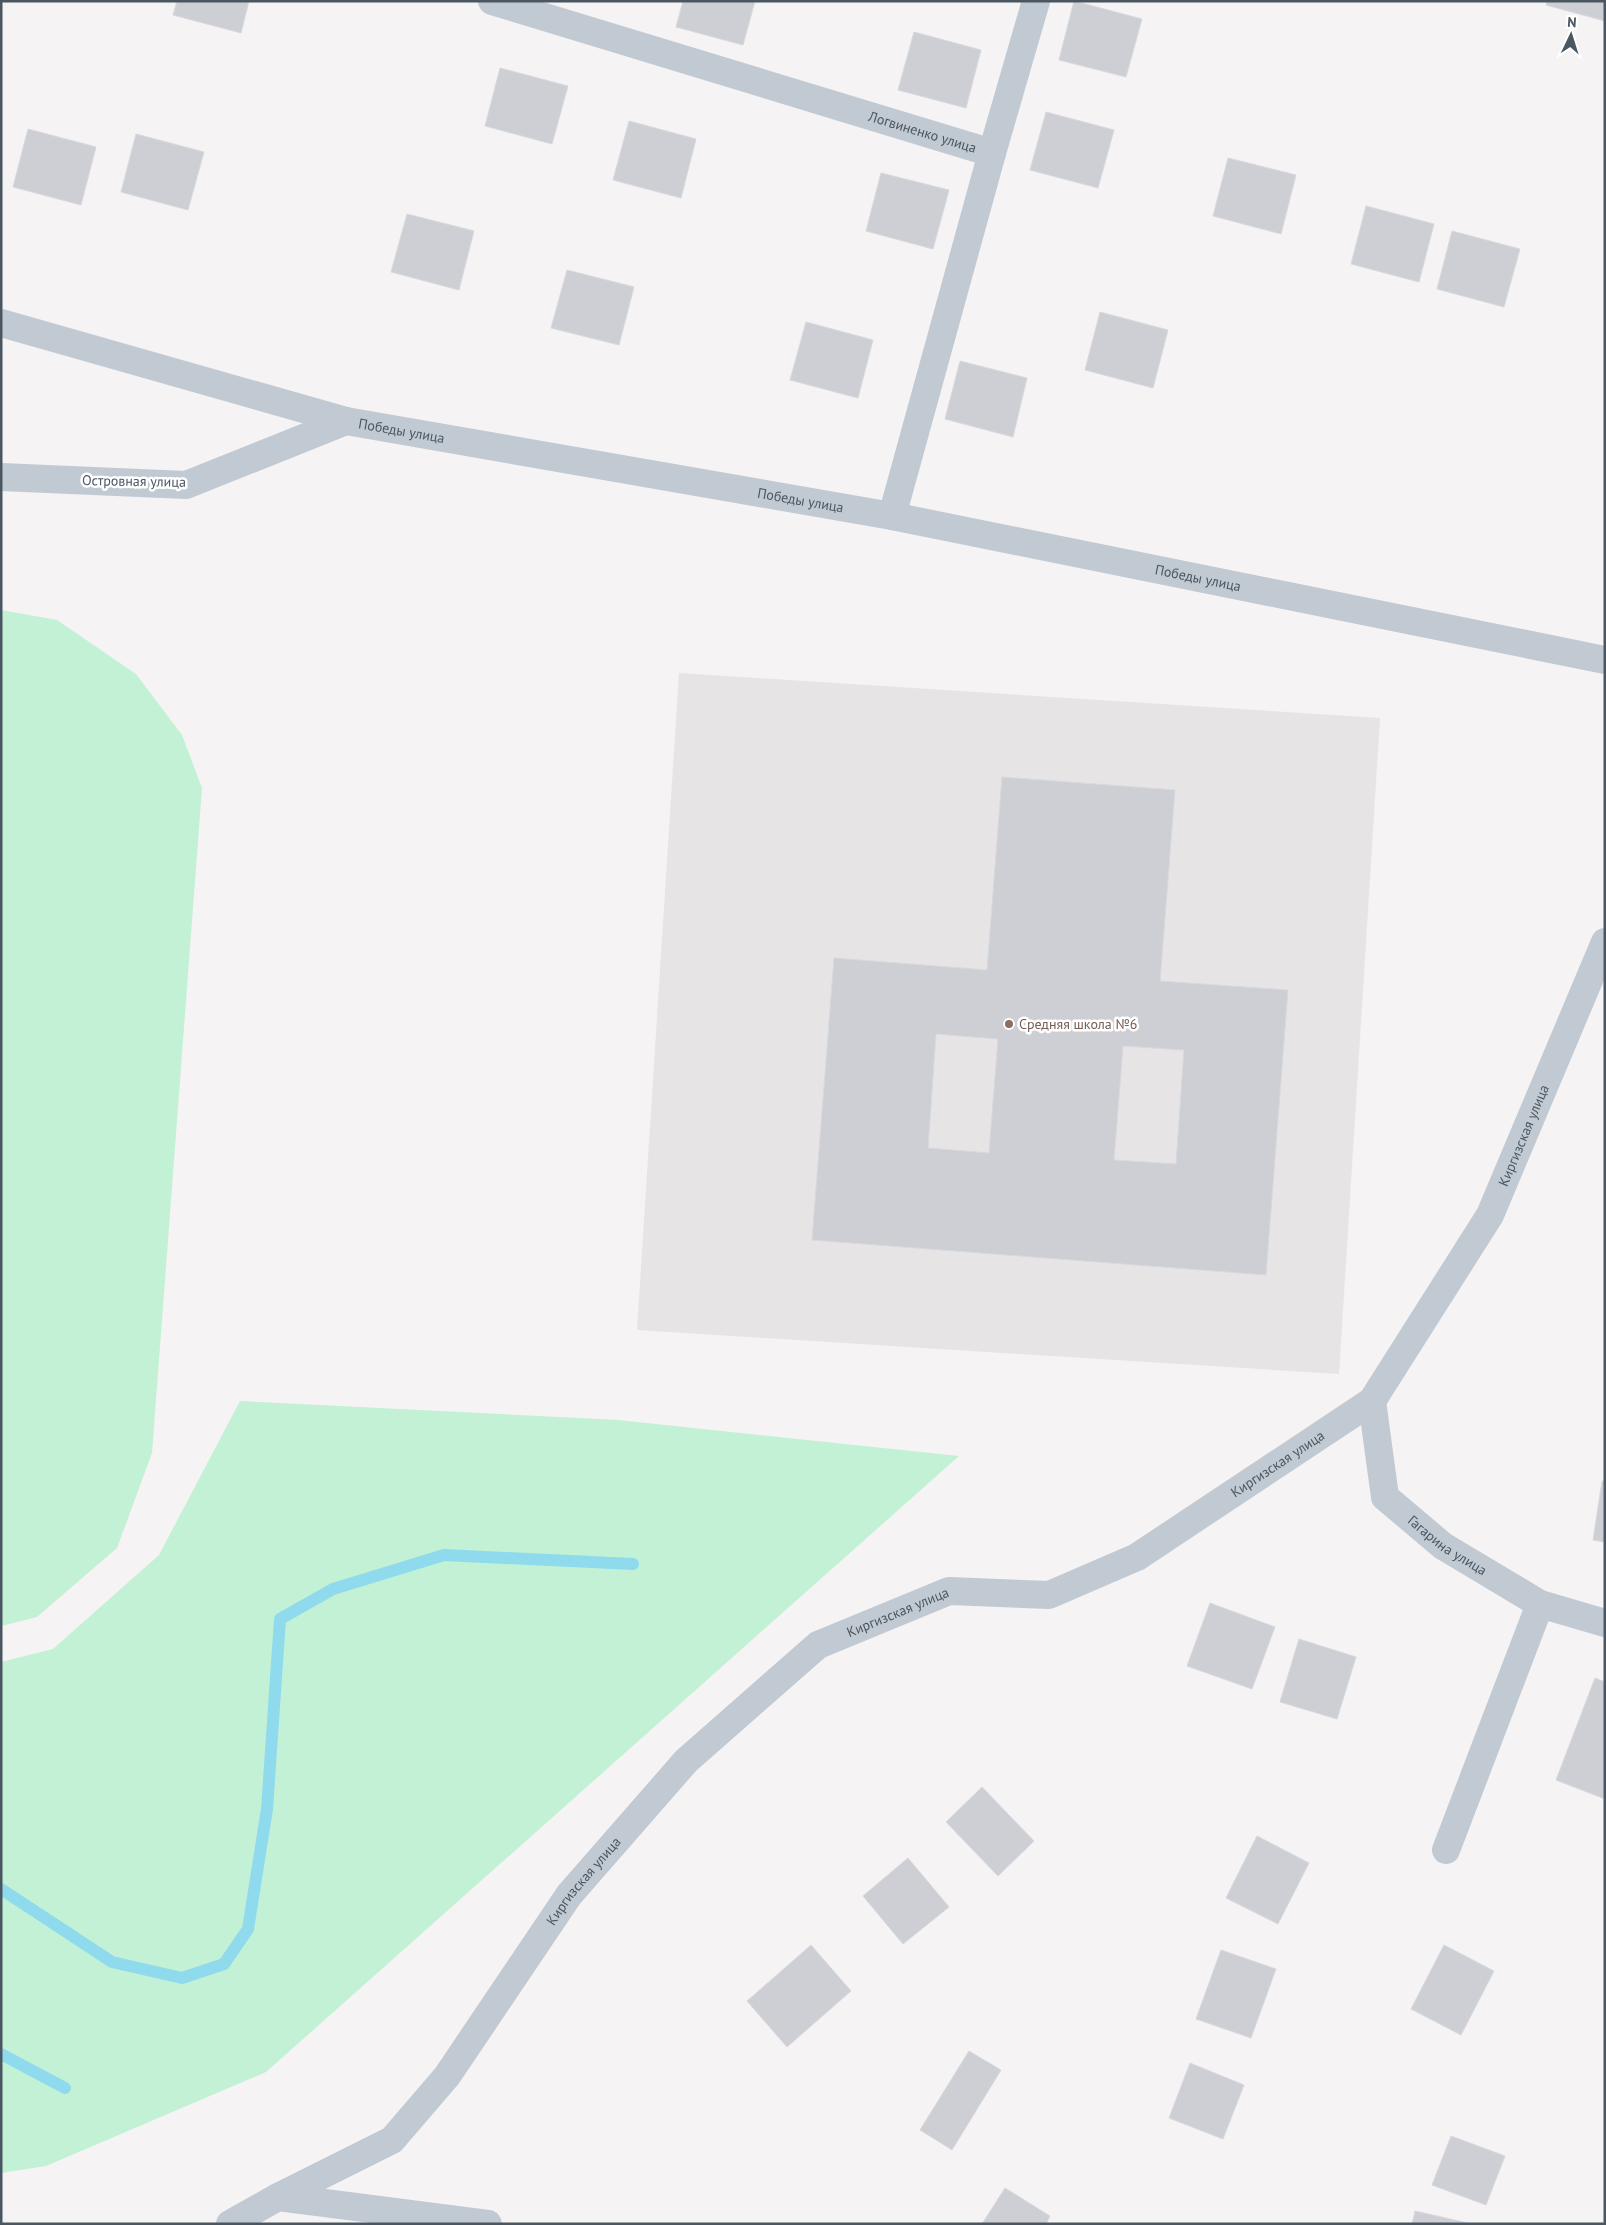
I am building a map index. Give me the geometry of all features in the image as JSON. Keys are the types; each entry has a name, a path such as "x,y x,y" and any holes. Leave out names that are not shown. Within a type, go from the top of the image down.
{"street":[{"name":"Логвиненко улица","path":"492,1 992,153 892,516"},
{"path":"992,153 1036,1"},
{"name":"Победы улица","path":"1,323 346,421 892,516 1605,660"},
{"name":"Островная улица","path":"1,477 186,485 346,421"},
{"name":"Киргизская улица","path":"230,2224 278,2197 392,2140 447,2076 569,1895 686,1761 818,1645 949,1591 1049,1595 1129,1560 1372,1401 1490,1215 1605,942"},
{"name":"Гагарина улица","path":"1372,1401 1385,1497 1443,1546 1540,1604 1605,1623"},
{"path":"1446,1850 1540,1604"},
{"path":"278,2197 488,2224"}],"shaded area":[{"name":"Средняя школа №6","path":"679,673 1380,718 1339,1374 637,1330"}],"green space":[{"path":"1,610 57,620 136,674 182,735 202,788 152,1453 117,1548 37,1617 1,1626"},
{"path":"240,1401 618,1420 959,1456 266,2072 46,2166 1,2173 1,1662 53,1649 159,1555"}],"building":[{"path":"177,1 249,1 241,33 173,15"},
{"path":"683,1 755,1 743,45 676,27"},
{"path":"1074,1 1142,19 1126,77 1059,60"},
{"path":"1547,1 1605,1 1605,21 1546,5"},
{"path":"914,32 981,50 966,108 898,90"},
{"path":"500,68 568,86 552,144 485,126"},
{"path":"1046,112 1114,130 1098,188 1030,170"},
{"path":"629,121 696,139 681,198 613,180"},
{"path":"28,129 96,147 81,205 13,187"},
{"path":"136,134 204,152 188,210 121,192"},
{"path":"1228,158 1296,175 1281,234 1213,216"},
{"path":"881,173 949,190 933,249 866,231"},
{"path":"1366,206 1434,224 1419,282 1351,264"},
{"path":"407,214 474,231 459,290 391,272"},
{"path":"1452,231 1520,249 1504,307 1437,289"},
{"path":"567,270 634,287 619,345 551,328"},
{"path":"1100,312 1168,330 1153,388 1085,370"},
{"path":"806,322 873,340 858,398 790,380"},
{"path":"960,361 1027,378 1013,437 945,419"},
{"path":"1002,777 1175,790 1160,981 1288,990 1266,1275 812,1240 834,958 987,970","holes":["936,1034 998,1039 989,1153 928,1148","1123,1046 1184,1050 1176,1164 1114,1160"]},
{"path":"1602,1481 1605,1481 1605,1542 1593,1540"},
{"path":"1210,1603 1275,1627 1252,1689 1187,1666"},
{"path":"1299,1639 1356,1657 1337,1719 1280,1702"},
{"path":"1595,1678 1605,1682 1605,1799 1556,1780"},
{"path":"982,1787 1034,1841 998,1876 946,1822"},
{"path":"1257,1836 1309,1863 1278,1924 1226,1898"},
{"path":"908,1858 949,1907 903,1944 863,1896"},
{"path":"811,1945 851,1991 787,2047 747,2001"},
{"path":"1444,1945 1494,1971 1461,2035 1411,2009"},
{"path":"1221,1950 1276,1969 1251,2038 1196,2019"},
{"path":"969,2051 1001,2070 952,2150 920,2130"},
{"path":"1190,2063 1244,2085 1223,2139 1169,2118"},
{"path":"1451,2136 1505,2156 1486,2205 1432,2185"},
{"path":"1005,2188 1050,2216 1046,2224 982,2224"},
{"path":"1415,2211 1472,2224 1412,2224"}],"waterway":[{"path":"1,1889 112,1962 182,1978 224,1964 248,1929 267,1809 280,1619 333,1589 444,1555 633,1564"},
{"path":"1,2054 65,2088"}],"place":[{"name":"Средняя школа №6","path":"1009,1024"}]}
